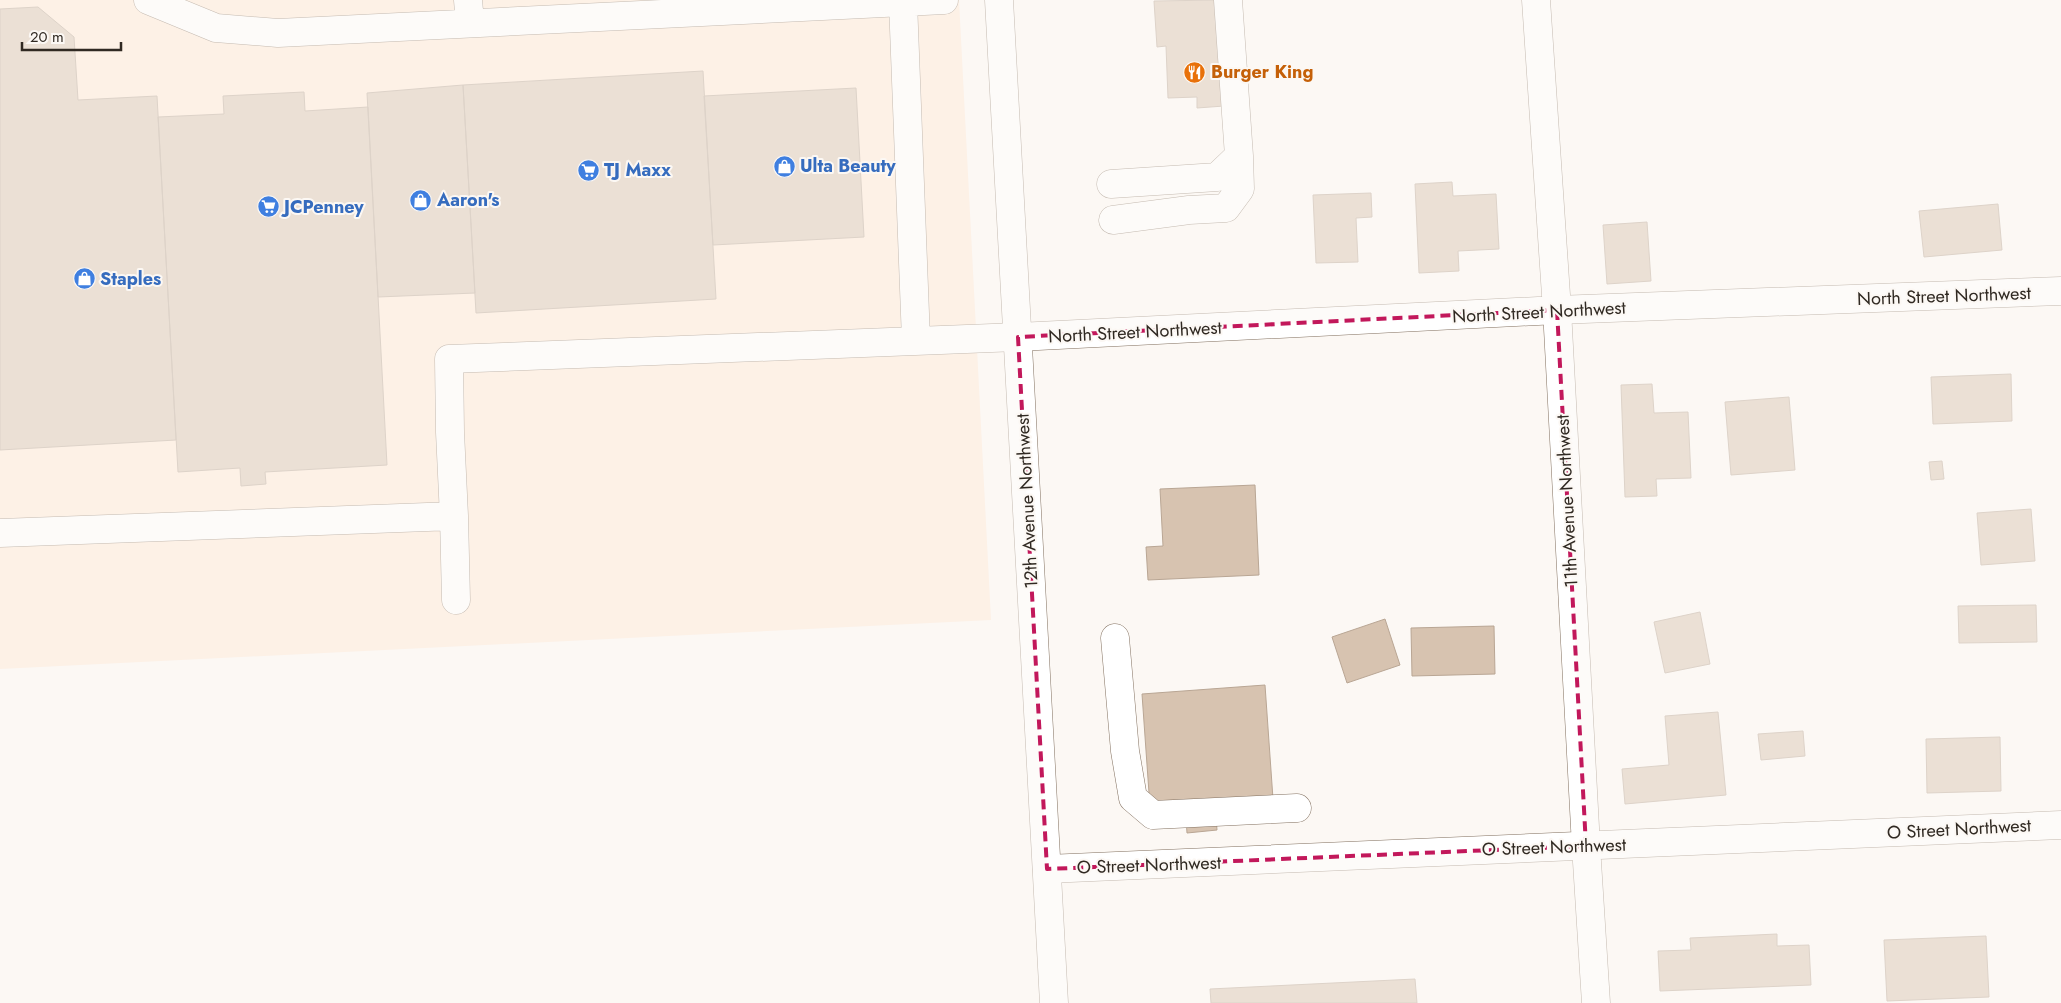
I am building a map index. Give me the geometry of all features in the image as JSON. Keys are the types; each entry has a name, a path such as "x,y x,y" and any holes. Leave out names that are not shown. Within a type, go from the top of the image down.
{"street":[{"path":"148,0 216,28 278,33 469,12 944,0"},
{"name":"12th Avenue Northwest","path":"999,0 1054,1003"},
{"path":"1113,220 1189,210 1226,208 1240,189 1228,0"},
{"name":"11th Avenue Northwest","path":"1536,0 1557,310 1596,1003"},
{"path":"903,2 916,340"},
{"path":"1111,184 1217,177 1238,156"},
{"name":"North Street Northwest","path":"454,516 449,359 1018,337 1557,310 2061,291"},
{"path":"0,533 454,516 456,600"},
{"path":"1115,638 1125,751 1133,798 1153,815 1297,815"},
{"name":"O Street Northwest","path":"1047,869 2061,825"}],"highlighted area":[{"path":"1557,310 1586,846 1047,869 1018,337"}],"shaded area":[{"path":"0,0 959,0 991,620 0,669"}],"building":[{"name":"Burger King","path":"1219,0 1224,106 1197,108 1197,97 1168,98 1166,46 1157,47 1154,1"},
{"name":"Staples","path":"38,7 74,37 78,100 157,96 176,440 0,450 0,9"},
{"name":"TJ Maxx","path":"703,71 716,299 476,313 463,85"},
{"name":"Aaron's","path":"463,85 475,293 378,297 367,93"},
{"name":"Ulta Beauty","path":"856,88 864,237 713,245 704,96"},
{"name":"JCPenney","path":"304,92 305,111 368,107 387,465 265,472 266,484 241,486 240,468 178,472 158,117 224,114 223,96"},
{"path":"1452,182 1453,196 1496,194 1499,249 1458,251 1459,271 1419,273 1415,184"},
{"path":"1371,193 1372,217 1356,218 1358,262 1316,263 1313,195"},
{"path":"1998,204 2002,250 1924,257 1919,211"},
{"path":"1647,222 1651,281 1607,284 1603,225"},
{"path":"2011,374 2012,421 1933,424 1931,377"},
{"path":"1652,384 1654,413 1688,412 1691,478 1656,479 1657,496 1625,497 1621,385"},
{"path":"1789,397 1795,470 1731,475 1725,402"},
{"path":"1942,461 1944,479 1931,480 1929,462"},
{"path":"1255,485 1259,575 1148,580 1146,547 1163,546 1160,489"},
{"path":"2031,509 2035,561 1981,565 1977,513"},
{"path":"2036,605 2037,642 1959,643 1958,606"},
{"path":"1700,612 1710,664 1665,673 1654,622"},
{"path":"1385,619 1400,665 1347,683 1332,637"},
{"path":"1494,626 1495,674 1412,676 1411,628"},
{"path":"1265,685 1273,799 1215,803 1217,830 1187,833 1185,804 1150,807 1142,694"},
{"path":"1718,712 1726,795 1625,804 1622,769 1669,765 1665,716"},
{"path":"1803,731 1805,756 1761,760 1758,734"},
{"path":"2000,737 2001,791 1927,793 1926,739"},
{"path":"1777,934 1777,946 1809,945 1811,985 1660,991 1658,951 1691,950 1690,938"},
{"path":"1986,936 1989,997 1887,1001 1884,940"},
{"path":"1415,979 1417,1003 1211,1003 1210,989"}],"place":[{"name":"Burger King","path":"1195,72"},
{"name":"Ulta Beauty","path":"784,166"},
{"name":"TJ Maxx","path":"588,170"},
{"name":"Aaron's","path":"421,200"},
{"name":"JCPenney","path":"268,207"},
{"name":"Staples","path":"84,279"}]}
